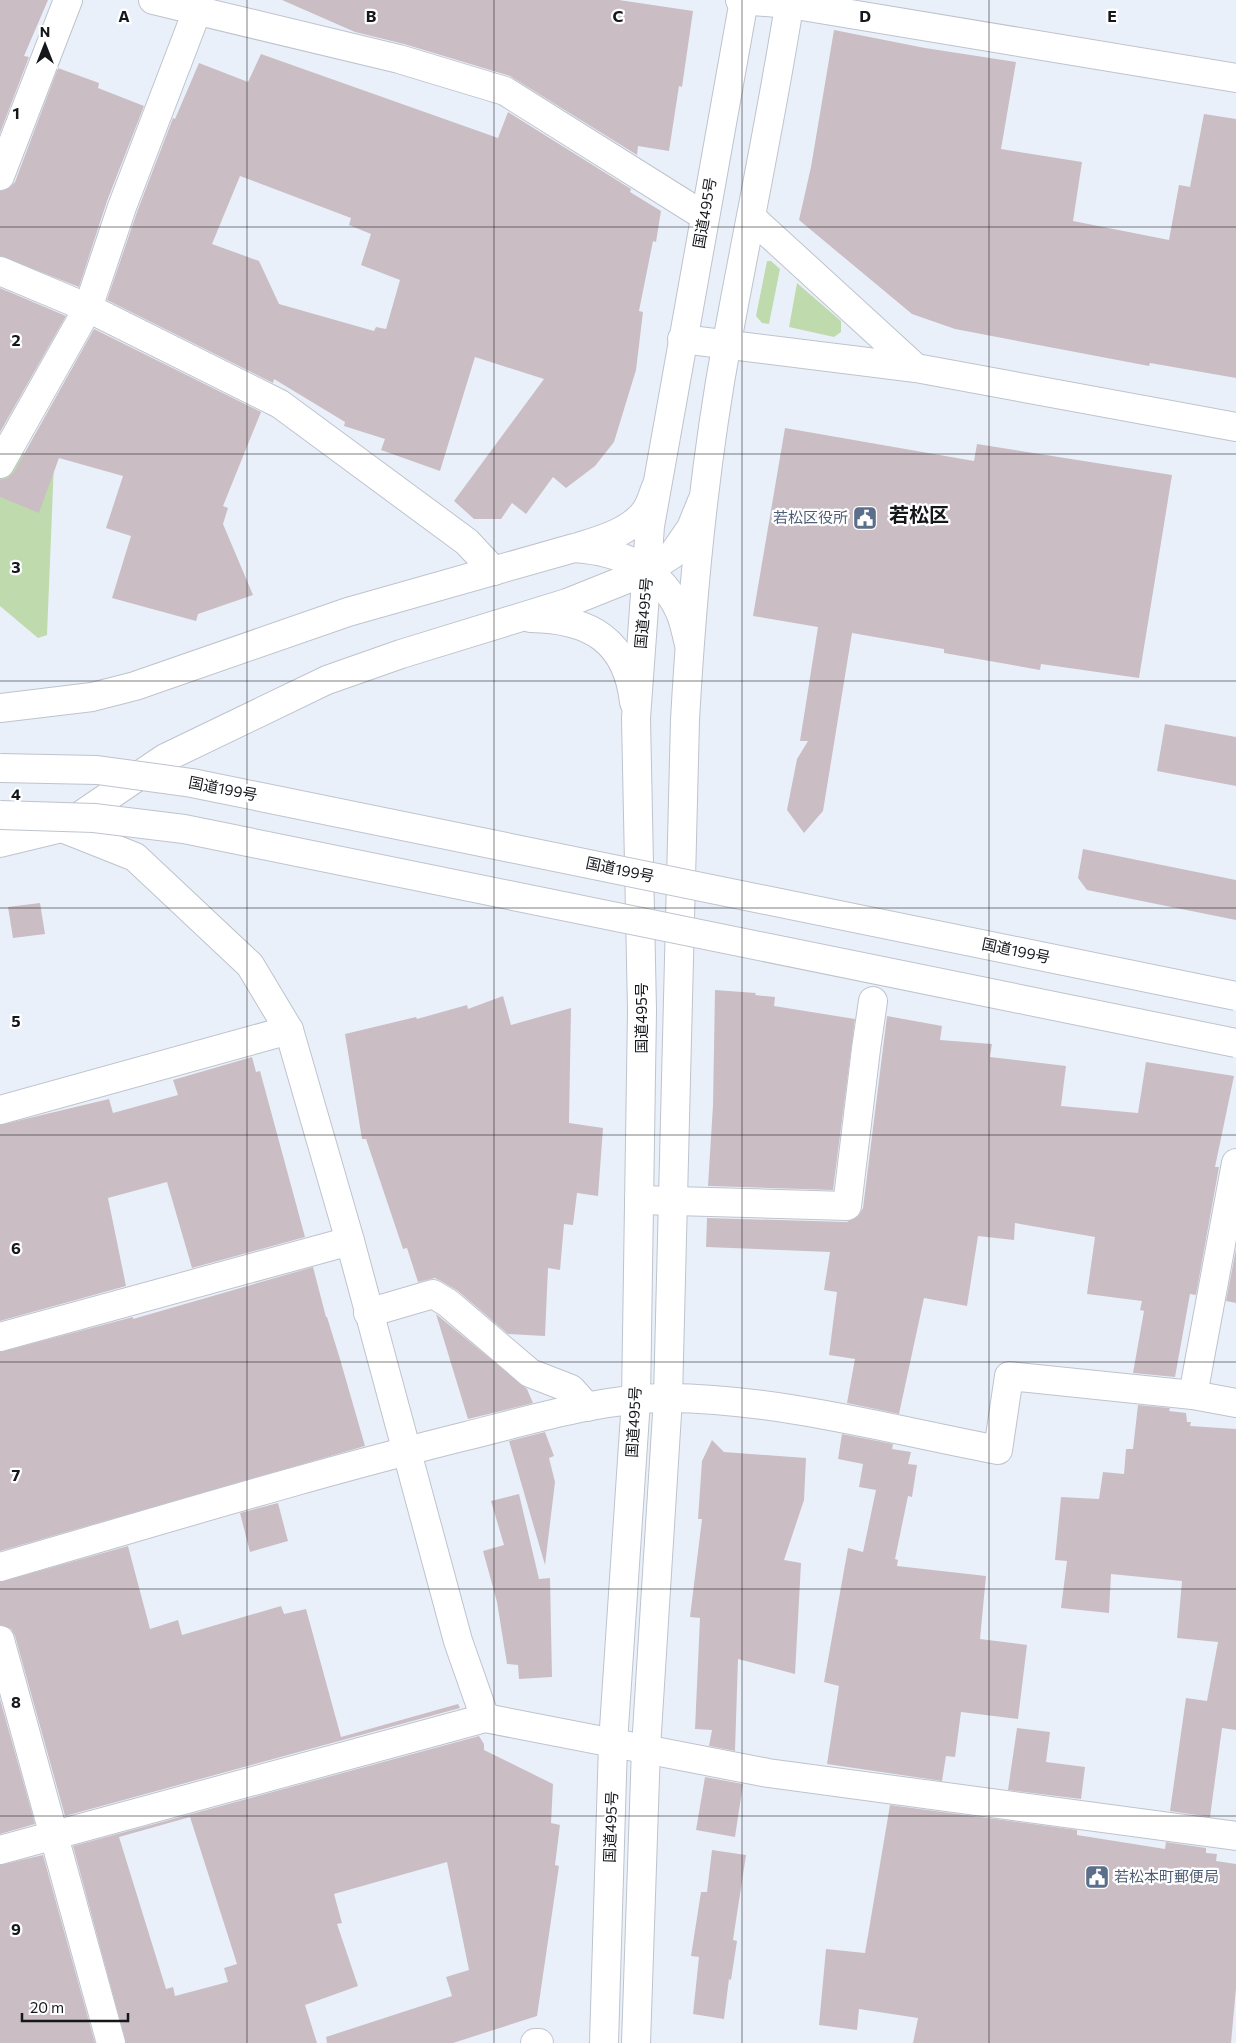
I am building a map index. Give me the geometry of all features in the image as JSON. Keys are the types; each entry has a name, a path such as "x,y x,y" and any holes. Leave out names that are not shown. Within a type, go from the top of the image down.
{"main road":[{"path":"0,176 68,0"},
{"path":"152,0 198,6 399,59 505,91 704,216"},
{"path":"740,0 790,2 1236,78"},
{"name":"国道495号","path":"604,2043 613,1743 636,1400 642,1010 636,718 650,526 744,0"},
{"path":"636,2043 646,1748 668,1398 685,720 689,644 704,495 727,343 752,218 790,2"},
{"path":"0,464 88,308 122,207 198,6"},
{"path":"752,218 916,368"},
{"path":"0,271 88,308 280,404 411,498 468,542 494,571"},
{"path":"682,339 727,343 916,368 1236,427"},
{"path":"0,708 92,697 135,686 348,612 603,540 636,520 647,509 657,486"},
{"path":"0,843 62,828 165,758 327,680 401,654 567,603 647,571 673,554 691,528 704,495"},
{"path":"574,548 596,549 624,556 647,571 665,588 679,610 689,644"},
{"path":"520,618 564,621 586,627 601,635 616,650 626,666 632,687 636,718"},
{"name":"国道199号","path":"0,768 97,770 192,783 1236,996"},
{"path":"0,815 94,818 184,829 1236,1043"},
{"path":"62,828 135,857 250,966 289,1030 350,1241 458,1641 485,1718"},
{"path":"640,1200 847,1206 873,1001"},
{"path":"0,1110 289,1030"},
{"path":"1193,1395 1236,1163"},
{"path":"0,1337 350,1241"},
{"path":"368,1313 433,1294 448,1303 530,1373 571,1389 587,1407"},
{"path":"0,1566 406,1450 587,1407 636,1400 668,1398 780,1407 998,1450 1008,1376 1193,1395 1236,1403"},
{"path":"0,1640 111,2043"},
{"path":"0,1850 485,1718 768,1773 1236,1836"}],"green space":[{"path":"767,261 771,261 780,269 769,324 762,323 756,316"},
{"path":"797,283 841,321 841,332 834,337 789,327"},
{"path":"22,452 54,463 47,635 38,638 0,606 0,478"}],"building":[{"path":"0,0 48,0 24,56 29,57 0,133"},
{"path":"282,0 619,0 693,11 682,87 679,86 669,151 638,146 637,155 510,76 404,44 355,32"},
{"path":"834,30 925,48 1016,62 1001,149 1082,162 1073,221 1169,240 1179,185 1190,187 1204,114 1236,119 1236,378 1150,363 1149,366 955,329 912,314 799,220 811,167"},
{"path":"261,54 498,138 508,112 631,189 630,192 661,211 656,242 653,241 639,311 643,312 636,370 614,442 595,466 566,488 553,477 526,514 512,503 501,519 474,519 454,501 544,379 475,357 440,471 381,450 385,439 344,426 345,422 274,379 273,383 107,300 137,212 173,118 175,119 199,63 248,82","holes":["240,176 351,218 349,225 371,234 361,265 400,280 386,329 376,327 374,331 279,304 259,261 212,244"]},
{"path":"58,68 99,83 98,88 144,106 107,201 79,287 0,256 0,191 9,188 15,182"},
{"path":"0,288 66,316 0,432"},
{"path":"94,329 261,412 223,506 228,508 223,524 253,595 198,614 196,621 112,598 131,536 106,528 123,476 59,458 39,513 0,497 0,480 8,478 14,472"},
{"path":"785,428 974,461 977,444 1172,475 1139,678 1041,664 1040,670 944,653 944,649 852,633 823,811 804,833 787,810 797,759 808,741 800,741 818,627 753,616"},
{"path":"1165,724 1236,737 1236,786 1157,771"},
{"path":"1083,849 1236,880 1236,920 1087,890 1078,878"},
{"path":"40,903 45,934 13,938 8,907"},
{"path":"715,990 756,993 755,995 775,997 774,1006 855,1019 833,1190 708,1186 713,1105"},
{"path":"503,996 511,1025 571,1008 569,1123 603,1128 598,1196 577,1193 573,1225 564,1224 560,1270 548,1268 545,1336 508,1334 458,1291 441,1281 435,1278 418,1282 407,1248 403,1249 366,1139 362,1139 345,1034 416,1017 417,1019 467,1005 468,1009"},
{"path":"887,1016 942,1026 940,1040 992,1044 990,1057 1066,1066 1061,1106 1138,1113 1146,1062 1234,1076 1215,1167 1219,1167 1196,1295 1190,1294 1175,1377 1133,1373 1144,1311 1140,1310 1142,1301 1087,1294 1095,1237 1015,1223 1014,1240 978,1236 967,1306 924,1298 899,1414 847,1403 855,1359 829,1355 837,1292 824,1290 830,1252 706,1247 707,1218 847,1222 859,1215 863,1208"},
{"path":"252,1057 256,1072 260,1071 305,1237 192,1268 167,1182 108,1198 126,1286 0,1321 0,1125 109,1099 113,1113 178,1095 173,1080"},
{"path":"1236,1249 1236,1303 1226,1301"},
{"path":"313,1267 365,1446 0,1551 0,1352 133,1317 133,1319"},
{"path":"436,1314 527,1389 533,1403 468,1419"},
{"path":"1138,1405 1170,1408 1169,1411 1186,1413 1187,1422 1191,1422 1190,1426 1236,1429 1236,1730 1222,1728 1210,1817 1170,1811 1186,1698 1207,1701 1218,1642 1177,1638 1182,1581 1111,1574 1109,1613 1061,1608 1067,1561 1055,1560 1061,1497 1099,1499 1103,1472 1124,1474 1126,1449 1133,1449"},
{"path":"545,1432 554,1456 549,1458 555,1482 545,1565 509,1441"},
{"path":"842,1434 893,1444 892,1449 911,1452 908,1464 917,1465 912,1497 908,1496 895,1559 898,1560 897,1566 986,1576 980,1639 1027,1645 1018,1719 961,1712 955,1757 946,1756 942,1781 827,1764 839,1686 824,1682 848,1548 863,1552 876,1490 859,1487 863,1464 838,1459"},
{"path":"712,1440 724,1452 806,1458 804,1500 784,1560 801,1563 795,1674 738,1659 735,1751 709,1746 712,1730 695,1729 700,1618 690,1617 702,1519 698,1519 702,1461"},
{"path":"519,1494 539,1579 550,1578 552,1677 519,1679 518,1665 507,1664 497,1602 483,1551 504,1545 491,1501"},
{"path":"278,1503 288,1541 250,1552 240,1513"},
{"path":"128,1546 150,1629 178,1620 182,1635 281,1606 284,1614 306,1609 341,1737 458,1704 460,1708 65,1816 15,1636 11,1629 0,1625 0,1582"},
{"path":"0,1699 35,1824 0,1834"},
{"path":"1017,1728 1050,1732 1046,1762 1085,1767 1081,1799 1008,1790"},
{"path":"479,1736 484,1744 484,1750 553,1784 551,1823 560,1825 555,1865 559,1866 537,2016 453,2043 327,2043 326,2037 452,1996 446,1977 469,1970 447,1862 334,1894 342,1923 337,1924 358,1986 305,2005 317,2043 126,2043 73,1846","holes":["190,1817 237,1964 224,1968 228,1982 175,1996 173,1987 166,1989 119,1837"]},
{"path":"705,1777 743,1784 735,1837 696,1830"},
{"path":"890,1805 1077,1830 1077,1835 1165,1849 1166,1842 1206,1848 1206,1853 1217,1854 1216,1861 1236,1864 1236,1988 1231,2043 913,2043 918,2018 859,2009 857,2030 819,2025 826,1949 865,1953"},
{"path":"712,1850 746,1855 733,1940 737,1941 731,1980 729,1979 724,2019 693,2014 699,1957 691,1956 701,1892 707,1892"},
{"path":"43,1855 95,2043 0,2043 0,1865"}],"place":[{"name":"若松区役所","path":"865,518"},
{"name":"若松本町郵便局","path":"1097,1877"}],"district":[{"name":"若松区","path":"919,515"}]}
